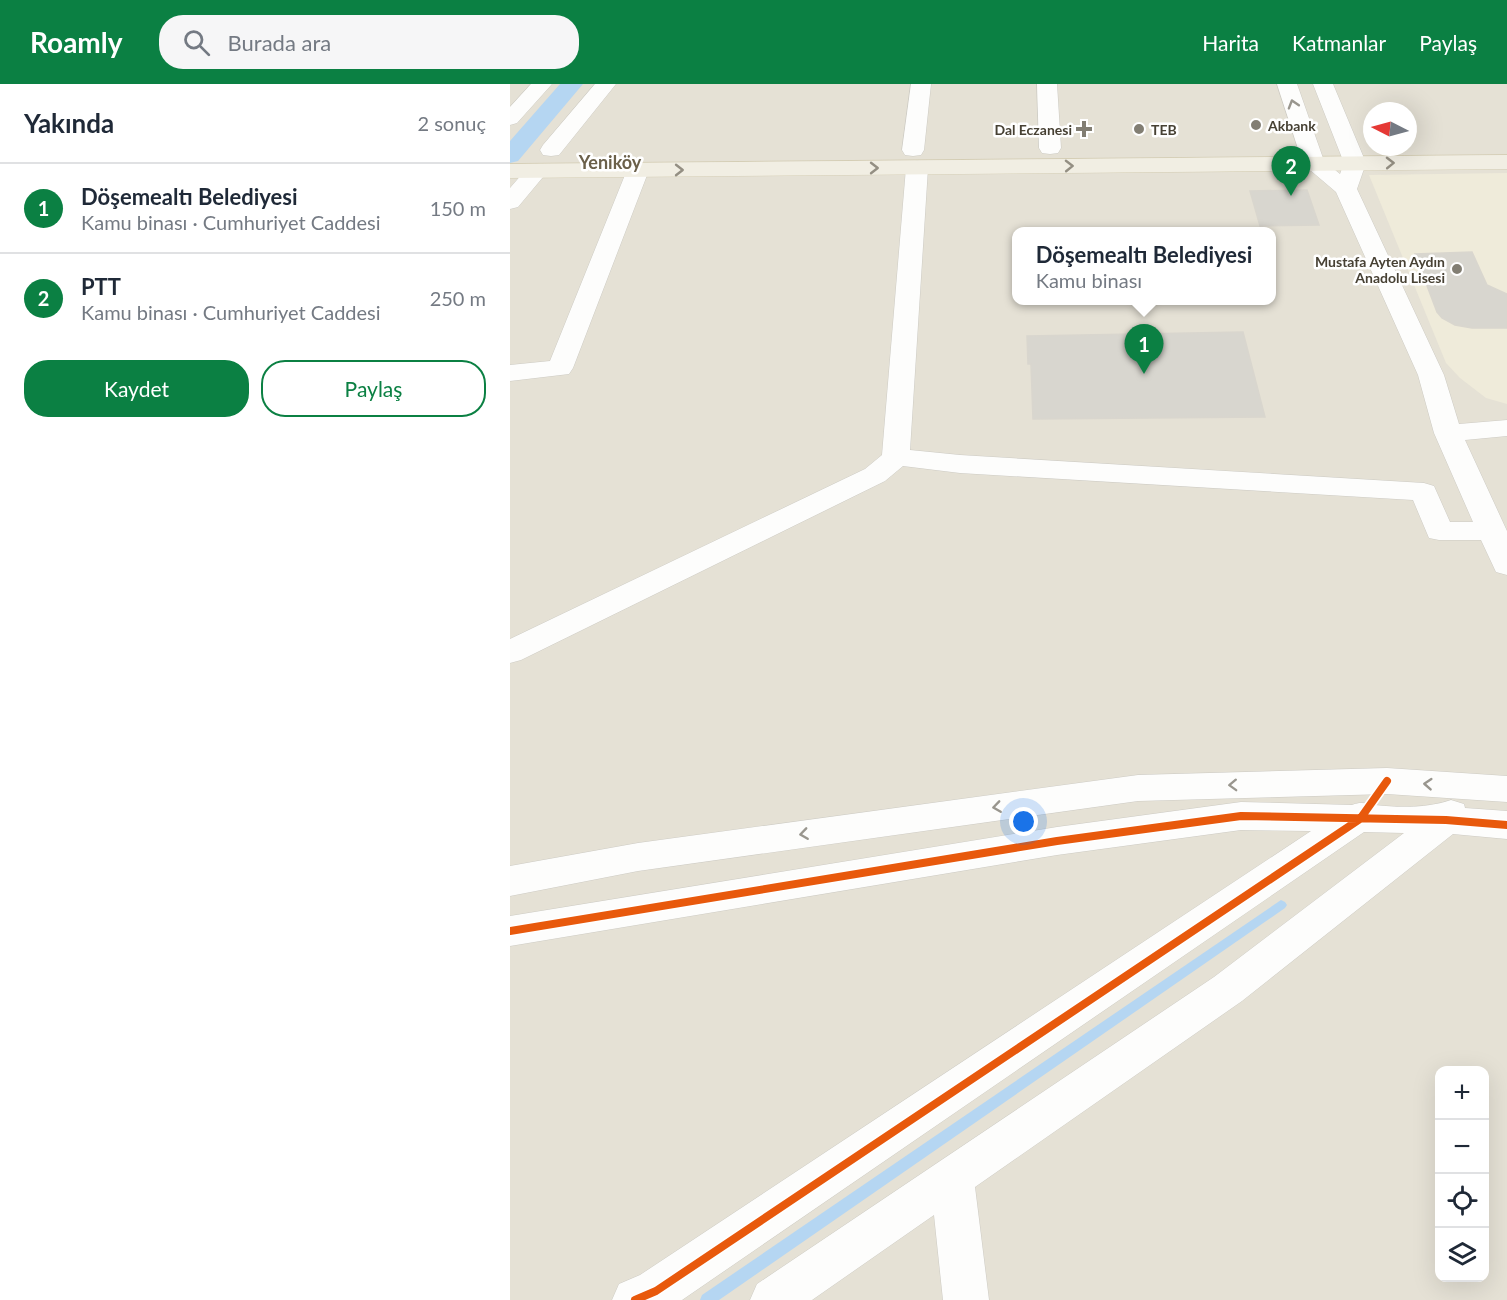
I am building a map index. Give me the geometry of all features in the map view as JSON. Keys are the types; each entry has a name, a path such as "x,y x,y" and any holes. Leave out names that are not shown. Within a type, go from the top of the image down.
{"main road":[{"path":"1417,143 1507,142"},
{"path":"520,150 915,159 1050,148 1310,154"},
{"path":"1351,154 1363,148"},
{"path":"537,171 551,150"},
{"path":"510,171 638,170 915,159 1310,154 1507,162"}],"street":[{"path":"510,119 542,84"},
{"path":"551,150 606,84"},
{"path":"510,652 875,475 896,457 921,84"},
{"path":"1047,84 1050,148"},
{"path":"1287,84 1310,154 1346,189 1431,375 1448,433 1507,565"},
{"path":"1323,84 1351,154 1346,189"},
{"path":"510,373 560,368 638,170"},
{"path":"510,202 537,171"},
{"path":"1448,433 1507,428"},
{"path":"896,457 960,464 1424,492 1439,531 1492,531"},
{"path":"510,881 638,857 1138,788 1387,781 1489,788"},
{"path":"635,1300 656,1291 1360,819 1387,781"},
{"path":"773,1300 1227,989 1489,788"},
{"path":"510,931 1057,841 1229,818 1446,820 1507,825"},
{"path":"952,1178 966,1300"}],"shaded area":[{"path":"510,84 1507,84 1507,1300 510,1300"},
{"name":"Mustafa Ayten Aydın Anadolu Lisesi","path":"1507,173 1507,404 1486,398 1460,378 1446,363 1369,175"}],"building":[{"path":"1307,190 1319,225 1260,226 1250,191"},
{"path":"1472,252 1487,285 1507,294 1507,328 1472,328 1455,325 1442,318 1437,312 1415,254"},
{"path":"1243,332 1265,417 1033,419 1031,364 1028,364 1027,336"}],"waterway":[{"path":"510,156 572,84"},
{"path":"707,1300 1281,905"}],"cycle path":[{"path":"635,1300 656,1291 1360,819 1387,781"},
{"path":"510,931 1057,841 1241,816 1446,820 1507,825"}],"place":[{"name":"Akbank","path":"1256,125"},
{"name":"Dal Eczanesi","path":"1084,129"},
{"name":"TEB","path":"1139,129"},
{"name":"PTT","path":"1291,196"},
{"name":"Mustafa Ayten Aydın Anadolu Lisesi","path":"1457,269"},
{"name":"Döşemealtı Belediyesi","path":"1144,374"}],"district":[{"name":"Yeniköy","path":"610,162"}]}
